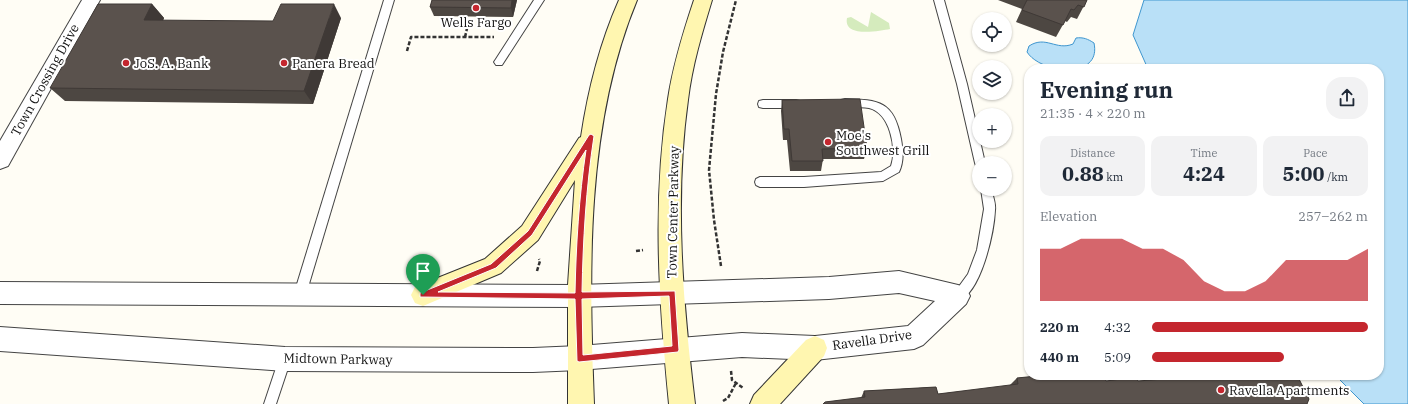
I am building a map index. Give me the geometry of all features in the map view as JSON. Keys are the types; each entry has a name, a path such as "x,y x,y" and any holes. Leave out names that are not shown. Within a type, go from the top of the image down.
{"main road":[{"path":"581,404 578,296 579,244 584,182 591,136 608,56 628,0"},
{"name":"Town Center Parkway","path":"682,404 672,293 670,240 671,161 677,109 685,63 696,19 703,0"},
{"path":"423,295 493,266 530,233 591,136"},
{"path":"755,398 815,348"}],"street":[{"name":"Town Crossing Drive","path":"0,160 91,0"},
{"path":"0,293 578,296 829,288 900,282 958,296"},
{"name":"Ravella Drive","path":"676,350 742,345 815,348 914,337 958,296"},
{"name":"Midtown Parkway","path":"0,340 55,342 285,359 518,360 579,358 676,350"}],"lane":[{"path":"300,294 389,0"},
{"path":"499,62 539,0"},
{"path":"939,0 962,84 978,156"},
{"path":"763,104 809,104"},
{"path":"760,182 804,182 883,176 895,168 898,160 897,146 893,122 888,115 880,108 869,104 832,104"},
{"path":"958,296 973,277 983,250 990,209 987,196"},
{"path":"270,404 285,359"}],"path":[{"path":"721,259 714,220 709,170 716,94 723,52 736,0"},
{"path":"466,37 469,20"},
{"path":"407,51 411,37 495,37"},
{"path":"636,251 643,250"},
{"path":"540,261 544,260"},
{"path":"732,380 755,398"},
{"path":"723,401 728,398 736,383"}],"green space":[{"path":"871,12 889,23 890,29 863,32 850,28 847,24 847,18 851,17 868,27"}],"water":[{"path":"1144,0 1408,0 1408,404 1364,404 1340,380 1384,380 1384,64 1146,64 1133,35"},
{"path":"1076,38 1090,40 1094,43 1094,55 1089,63 1042,64 1027,52 1029,46 1035,43 1046,42 1061,46 1073,44"}],"building":[{"path":"432,0 512,0 511,8 430,7"},
{"path":"1027,0 1087,0 1084,7 1078,5 1074,10 1071,9 1063,25 1022,10"},
{"path":"98,4 152,4 144,20 273,21 281,4 334,4 304,91 50,88"},
{"name":"Moe's Southwest Grill","path":"860,99 867,148 822,149 823,161 792,161 789,129 784,129 782,100"},
{"name":"Ravella Apartments","path":"1024,377 1024,380 1106,381 1300,380 1309,399 1307,404 823,404 825,402 865,397 864,391 936,387 938,394 1018,384 1017,378"}],"place":[{"name":"Wells Fargo","path":"476,8"},
{"name":"JoS. A. Bank","path":"126,63"},
{"name":"Panera Bread","path":"284,63"},
{"name":"Moe's Southwest Grill","path":"828,142"},
{"name":"Ravella Apartments","path":"1221,390"}],"route":[{"path":"423,295 493,266 530,233 591,136 584,182 579,244 578,296 672,293 676,350 579,358 578,296 423,295"}]}
